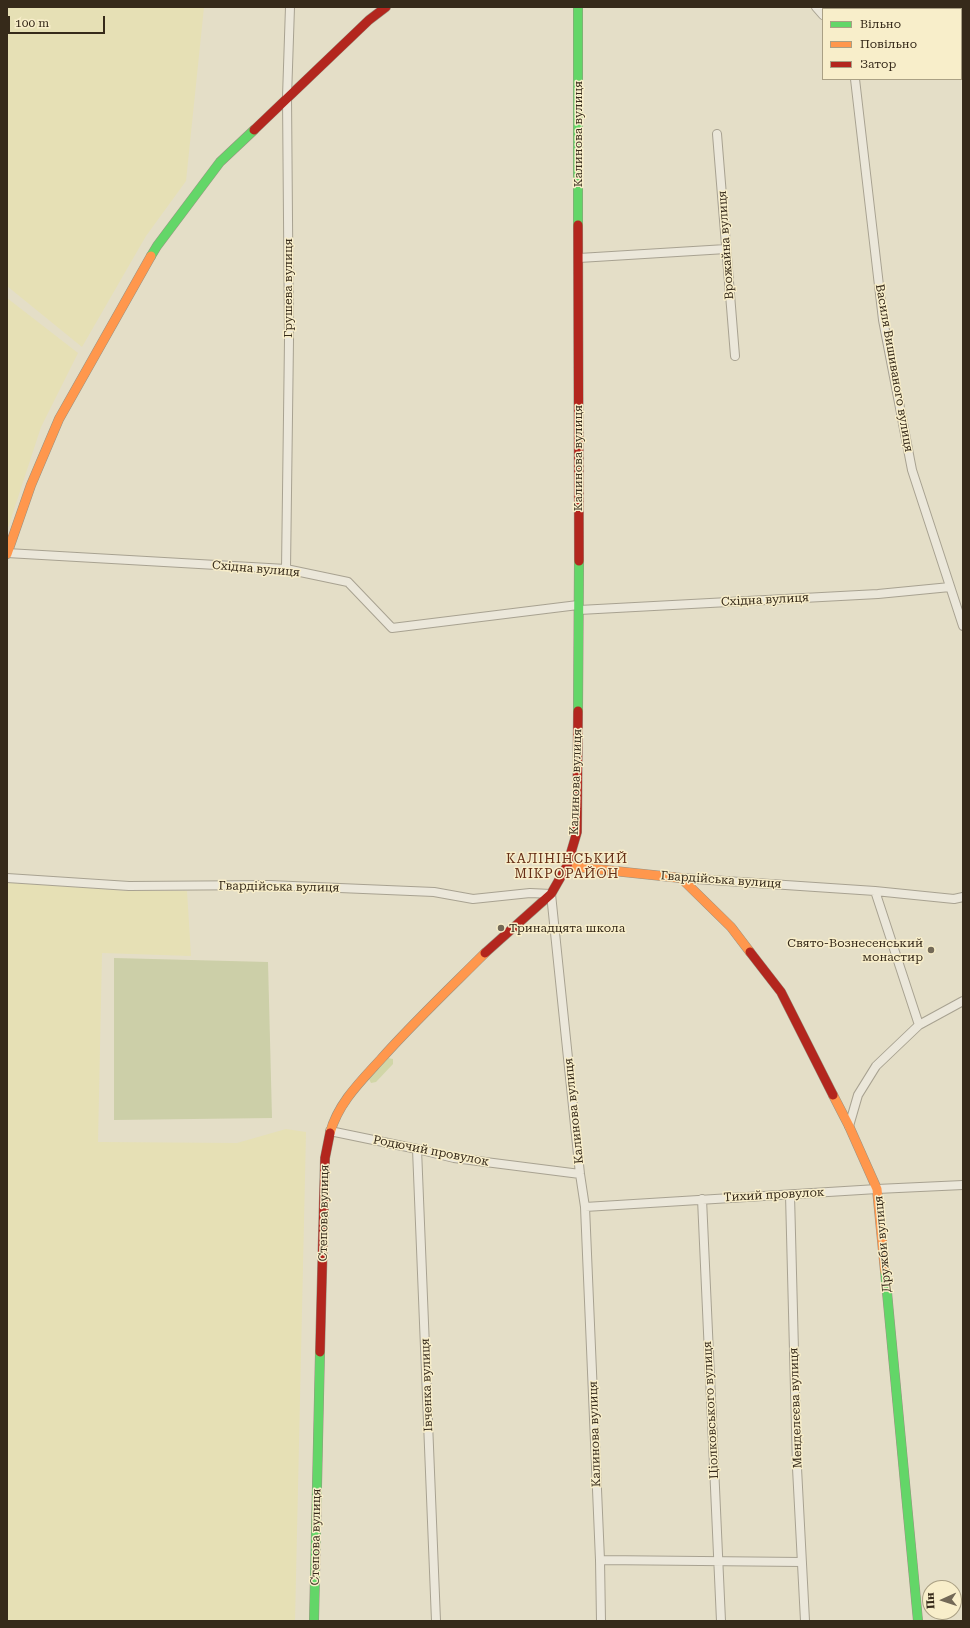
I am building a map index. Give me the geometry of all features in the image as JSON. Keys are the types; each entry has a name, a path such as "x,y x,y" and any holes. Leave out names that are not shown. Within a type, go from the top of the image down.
{"street":[{"name":"Грушева вулиця","path":"286,569 289,340 287,97 290,7"},
{"path":"7,554 31,486 59,419 157,246 220,162 287,97 386,7"},
{"name":"Калинова вулиця","path":"578,7 577,832 567,866 551,894 580,1174 585,1207 600,1560 601,1621"},
{"name":"Василя Вишиваного вулиця","path":"855,80 884,327 912,470 963,626"},
{"name":"Врожайна вулиця","path":"717,134 735,356"},
{"path":"578,258 726,249"},
{"name":"Східна вулиця","path":"7,554 286,569 348,582 392,628 578,607 878,594 950,587"},
{"name":"Гвардійська вулиця","path":"567,866 682,878 875,891 954,899 963,897"},
{"name":"Гвардійська вулиця","path":"7,878 128,886 269,885 434,892 473,900 530,893 551,894"},
{"name":"Дружби вулиця","path":"682,878 731,927 781,992 849,1126 877,1189 918,1621"},
{"path":"875,891 919,1025"},
{"name":"Степова вулиця","path":"314,1621 325,1158 330,1131 350,1094 396,1042 491,947 551,894"},
{"path":"849,1126 858,1094 876,1066 919,1025 963,1001"},
{"name":"Родючий провулок","path":"330,1131 454,1158 580,1174"},
{"name":"Івченка вулиця","path":"417,1149 436,1621"},
{"name":"Тихий провулок","path":"585,1207 963,1185"},
{"name":"Менделєєва вулиця","path":"790,1195 797,1468 805,1621"},
{"name":"Ціолковського вулиця","path":"702,1199 721,1621"},
{"path":"600,1560 802,1562"}],"shaded area":[{"path":"7,7 204,7 186,181 146,236 82,347 7,286"},
{"path":"7,298 78,353 41,427 7,531"},
{"path":"7,882 128,891 187,891 191,956 102,953 98,1142 237,1143 286,1129 306,1132 295,1621 7,1621"}],"green space":[{"path":"114,958 268,962 272,1118 114,1120"},
{"path":"388,1058 393,1059 393,1064 376,1082 371,1083 369,1079"}],"traffic: fast":[{"path":"578,7 578,225"},
{"path":"151,256 220,162 254,130"},
{"path":"578,711 579,561"},
{"path":"885,1271 918,1621"},
{"path":"314,1621 320,1352"}],"traffic: slow":[{"path":"7,554 31,485 59,419 151,256"},
{"path":"567,866 681,878 731,927 750,952"},
{"path":"330,1133 344,1102 358,1084 432,1005 485,953"},
{"path":"833,1095 849,1126 877,1189 885,1271"}],"traffic: jam":[{"path":"254,130 369,20 386,7"},
{"path":"578,225 579,561"},
{"path":"485,953 551,894 567,866 577,832 578,711"},
{"path":"750,952 781,992 833,1095"},
{"path":"320,1352 325,1158 330,1133"}],"place":[{"name":"Тринадцята школа","path":"501,928"},
{"name":"Cвято-Вознесенський монастир","path":"931,950"}],"district":[{"name":"КАЛІНІНСЬКИЙ МІКРОРАЙОН","path":"567,866"}]}
